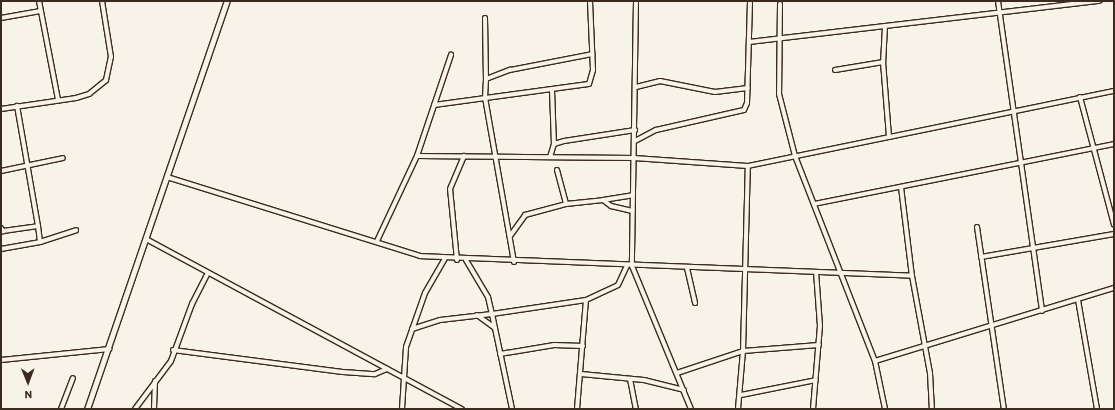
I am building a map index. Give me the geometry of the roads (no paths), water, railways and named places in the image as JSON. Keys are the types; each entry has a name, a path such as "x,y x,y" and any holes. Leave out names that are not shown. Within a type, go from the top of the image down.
{"street":[{"path":"39,1 58,100"},
{"path":"1,109 89,94 106,80 111,57 102,1"},
{"path":"87,409 109,349 227,1"},
{"path":"434,105 590,84 592,54 590,1"},
{"path":"636,1 636,87 632,211 632,266 691,409"},
{"path":"635,141 656,130 740,114 747,103 750,1"},
{"path":"998,1 1019,164 1042,311"},
{"path":"749,42 1000,11 1100,1"},
{"path":"780,4 779,94 795,156 875,361 886,409"},
{"path":"1,18 40,11"},
{"path":"485,18 485,98 514,262"},
{"path":"885,26 883,62 888,137"},
{"path":"486,79 510,70 592,54"},
{"path":"377,241 417,156 451,55"},
{"path":"834,70 883,62"},
{"path":"636,87 660,81 715,92 748,88"},
{"path":"550,157 554,144 552,90"},
{"path":"417,156 634,158 748,166 1114,91"},
{"path":"1080,97 1092,148 1114,225"},
{"path":"17,106 40,242"},
{"path":"554,144 635,130"},
{"path":"814,204 1114,144"},
{"path":"457,260 450,189 464,156"},
{"path":"1,171 27,164 63,158"},
{"path":"738,409 741,395 743,351 748,166"},
{"path":"557,170 566,204"},
{"path":"168,177 377,241 420,256 445,260 912,276"},
{"path":"901,187 912,276 930,373 932,409"},
{"path":"510,236 525,215 566,204 633,195"},
{"path":"603,200 611,206 632,211"},
{"path":"1,228 3,231 38,226"},
{"path":"977,226 1004,409"},
{"path":"1,249 40,242 76,230"},
{"path":"981,257 1114,234"},
{"path":"146,239 462,409"},
{"path":"402,409 402,377 406,347 425,293 445,260"},
{"path":"466,260 488,297 512,409"},
{"path":"412,329 477,315 586,300 618,285 627,266"},
{"path":"687,268 695,303"},
{"path":"813,409 819,345 816,272"},
{"path":"135,409 171,361 173,350 208,273"},
{"path":"875,361 1114,288"},
{"path":"577,409 586,300"},
{"path":"1078,300 1097,409"},
{"path":"477,315 495,328"},
{"path":"500,354 554,344 583,346"},
{"path":"677,373 743,351 819,345"},
{"path":"1,360 109,349"},
{"path":"173,350 343,372 375,374 386,369"},
{"path":"581,374 630,379 684,390"},
{"path":"60,409 73,378"},
{"path":"630,379 636,409"},
{"path":"741,395 816,380"},
{"path":"154,409 156,381"}]}
